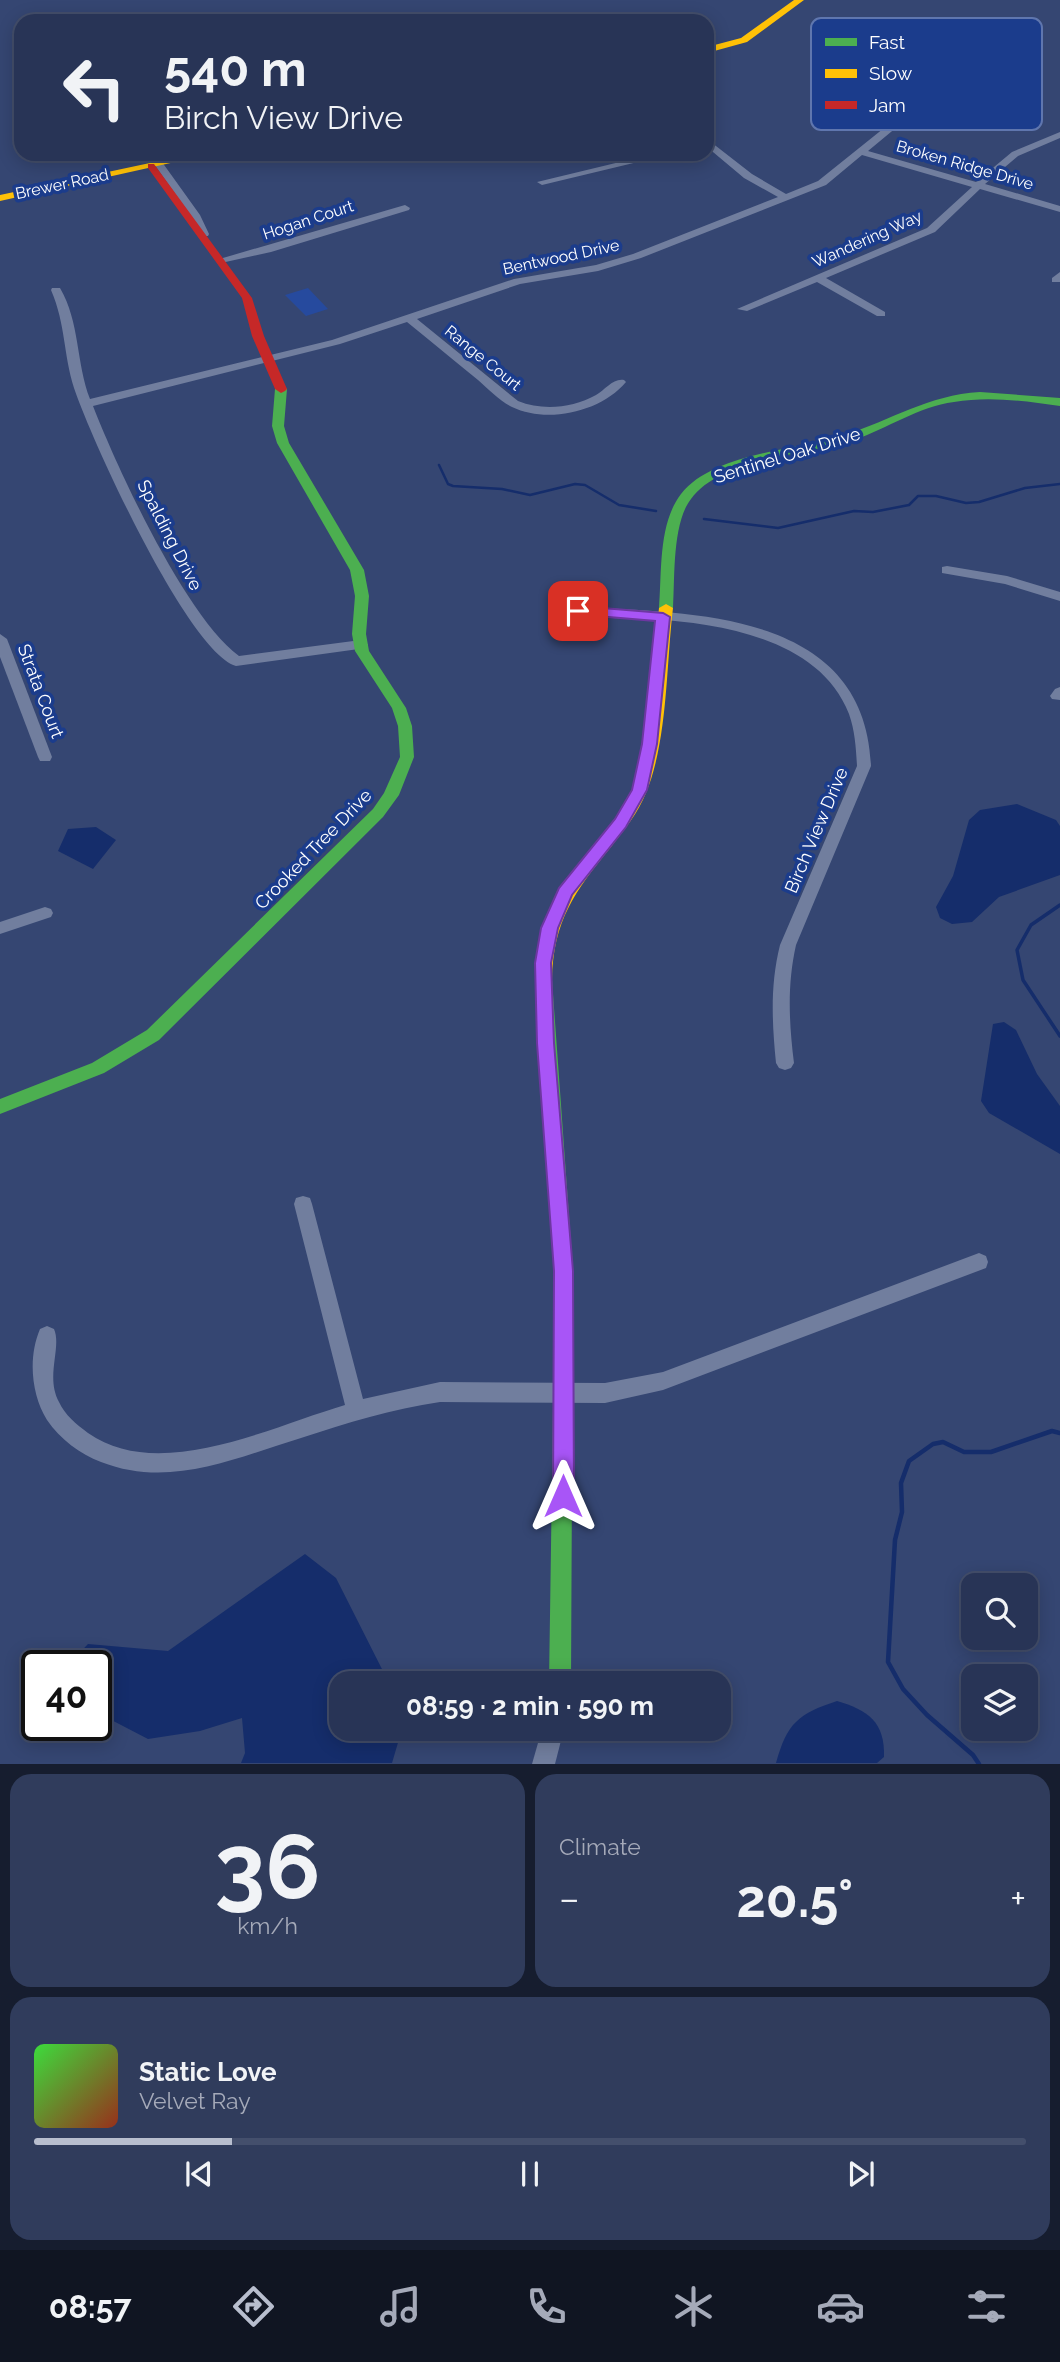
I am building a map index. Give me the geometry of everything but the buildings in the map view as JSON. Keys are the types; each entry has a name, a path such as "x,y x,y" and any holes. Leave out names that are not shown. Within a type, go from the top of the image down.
{"street":[{"path":"714,48 749,37 800,0"},
{"name":"Bentwood Drive","path":"86,404 361,334 518,281 615,264 788,198 829,178 888,130"},
{"name":"Wandering Way","path":"743,309 931,230 1022,150 1060,135"},
{"path":"714,149 748,176 788,198"},
{"name":"Broken Ridge Drive","path":"861,152 1060,209"},
{"name":"Brewer Road","path":"0,198 174,161"},
{"path":"542,182 635,161"},
{"name":"Crooked Tree Drive","path":"0,1107 99,1068 153,1035 378,813 401,776 407,757 408,738 399,708 370,666 361,645 362,596 357,570 283,443 278,426 281,387 258,336 247,298 205,237 186,217 155,165"},
{"name":"Hogan Court","path":"221,260 264,251 348,223 405,208"},
{"path":"818,278 881,314"},
{"name":"Spalding Drive","path":"56,290 69,324 76,372 86,404 174,584 185,603 228,659 253,660 361,645"},
{"name":"Range Court","path":"409,318 514,404 526,409 541,412 564,410 607,394 620,382"},
{"name":"Sentinel Oak Drive","path":"561,1671 565,1393 562,1235 546,1043 543,963 550,928 565,892 621,823 640,790 649,744 677,509 691,490 709,478 786,452 845,439 913,409 940,401 988,396 1060,402"},
{"path":"947,570 1007,580 1060,597"},
{"name":"Birch View Drive","path":"578,611 734,625 790,646 833,677 850,698 860,720 865,742 864,766 788,945 783,963 779,1003 785,1063"},
{"name":"Strata Court","path":"0,639 45,757"},
{"path":"0,689 16,685"},
{"path":"0,928 45,913"},
{"path":"303,1204 356,1410"},
{"path":"47,1335 40,1365 42,1384 50,1406 62,1425 92,1450 116,1459 148,1464 175,1464 205,1459 356,1410 440,1392 628,1391 663,1381 979,1262"},
{"path":"543,1763 549,1741"}],"shaded area":[{"path":"308,288 328,309 306,316 285,295"},
{"path":"1017,804 1056,820 1060,826 1060,875 999,897 972,922 952,924 940,918 936,907 953,876 969,820 980,810"},
{"path":"96,827 116,840 93,869 58,851 68,829"},
{"path":"1004,1022 1016,1030 1037,1074 1060,1106 1060,1154 989,1113 981,1101 993,1024"},
{"path":"305,1554 336,1578 383,1671 329,1671 329,1741 398,1741 392,1763 241,1763 245,1753 242,1718 200,1731 148,1739 112,1720 112,1650 82,1650 88,1644 168,1651"},
{"path":"837,1701 866,1713 873,1719 884,1745 884,1757 877,1763 776,1763 785,1738 796,1722 803,1716"}],"waterway":[{"path":"439,465 448,484 453,486 502,489 530,495 575,484 585,485 619,505 656,511"},
{"path":"704,519 778,528 854,511 873,512 909,505 918,496 936,496 966,503 979,502 1025,488 1060,484"},
{"path":"1060,905 1031,925 1017,950 1023,980 1060,1036"},
{"path":"979,1764 973,1755 927,1715 903,1689 888,1662 895,1540 902,1512 901,1483 909,1461 933,1444 943,1442 964,1452 991,1452 1052,1431 1060,1433"}],"traffic: fast":[{"path":"0,1107 98,1068 153,1035 378,813 391,795 407,757 405,726 399,708 362,651 359,634 362,596 357,570 283,443 278,426 281,389"},
{"path":"666,608 670,548 681,505 701,482 719,472 740,464 850,437 927,405 954,398 1007,396 1060,402"},
{"path":"544,980 564,1271 560,1671"}],"traffic: slow":[{"path":"714,48 744,40 800,0"},
{"path":"0,198 173,161"},
{"path":"544,980 544,957 548,937 561,903 582,871 626,815 640,789 654,724 666,608"}],"traffic: jam":[{"path":"151,166 247,298 258,336 281,389"}],"route":[{"path":"563,1496 564,1271 546,1043 543,963 550,928 565,892 621,823 640,790 649,744 663,617 578,611"}]}
